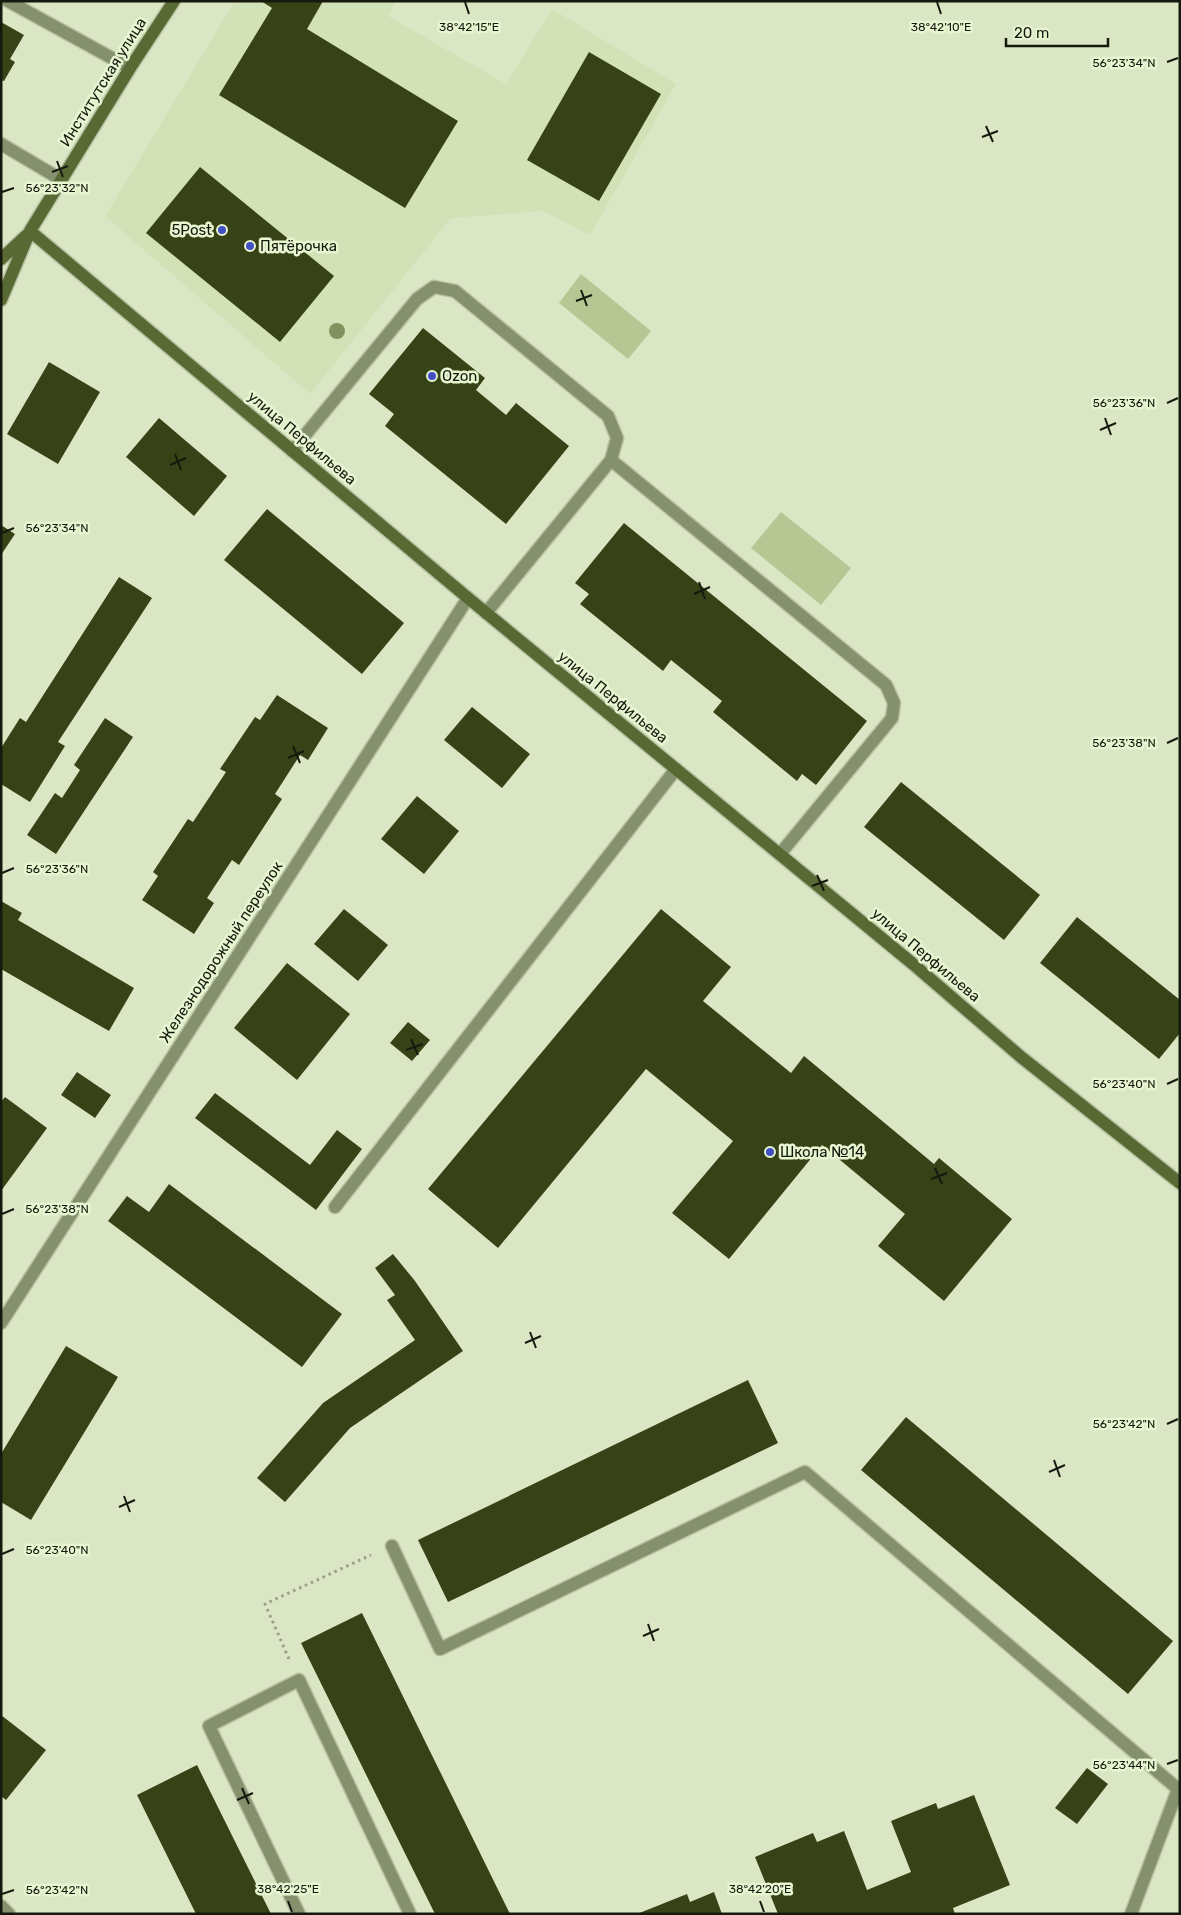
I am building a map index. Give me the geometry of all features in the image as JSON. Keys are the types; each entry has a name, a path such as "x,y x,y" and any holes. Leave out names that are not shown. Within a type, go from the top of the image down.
{"main road":[{"name":"Институтская улица","path":"1,300 30,231 130,68 174,1"},
{"name":"Институтская улица","path":"1,259 30,231"},
{"name":"улица Перфильева","path":"30,231 486,613 913,964 1021,1056 1180,1183"}],"street":[{"path":"8,1 130,68"},
{"path":"1,144 62,180"},
{"path":"292,451 417,298 434,287 455,291 608,416 617,438 611,460 486,613"},
{"path":"611,460 886,685 894,703 892,718 780,854"},
{"name":"Железнодорожный переулок","path":"1,1323 468,598"},
{"path":"335,1207 676,769"},
{"path":"392,1546 440,1649 805,1472 1178,1789 1131,1914"},
{"path":"299,1914 209,1726 299,1680 410,1914"},
{"path":"1,1906 9,1914"}],"path":[{"path":"299,1680 265,1604 392,1546"}],"shaded area":[{"path":"235,1 396,1 388,16 506,84 552,9 676,84 590,235 543,211 451,218 310,394 105,216"},
{"path":"581,274 651,331 628,359 559,303"},
{"path":"781,512 851,568 821,605 751,548"}],"building":[{"path":"261,1 323,1 307,29 458,121 405,208 219,95 272,8"},
{"path":"1,22 24,35 10,59 15,62 4,81 1,80"},
{"path":"589,52 661,94 599,201 527,160"},
{"path":"200,167 334,276 280,342 146,233"},
{"path":"423,328 485,378 476,390 506,415 516,403 569,446 506,524 385,426 394,414 369,394"},
{"path":"49,362 100,392 58,464 7,434"},
{"path":"159,418 227,476 194,516 126,457"},
{"path":"267,509 404,623 362,674 224,560"},
{"path":"624,523 867,721 816,785 802,774 797,781 713,712 722,701 671,660 663,671 580,604 589,594 575,583"},
{"path":"1,525 15,534 1,555"},
{"path":"119,577 152,598 58,742 65,746 30,802 1,784 1,748 20,718 26,722"},
{"path":"277,695 328,728 308,760 300,755 275,794 282,799 239,865 232,860 207,898 214,903 194,934 142,900 158,876 153,872 188,819 193,822 226,772 220,769 255,717 260,720"},
{"path":"472,707 530,754 502,788 444,740"},
{"path":"105,718 133,737 56,854 27,835 55,793 62,798 80,770 74,765"},
{"path":"901,782 1040,895 1004,940 864,827"},
{"path":"417,796 459,831 424,874 381,839"},
{"path":"1,901 22,913 18,920 134,988 109,1031 1,969"},
{"path":"344,909 388,945 358,981 314,944"},
{"path":"661,909 731,967 703,1001 791,1073 804,1056 934,1164 939,1158 1012,1219 944,1301 878,1246 905,1214 822,1145 729,1259 672,1213 733,1141 646,1069 498,1248 428,1189"},
{"path":"1077,917 1180,1000 1180,1033 1159,1059 1040,963"},
{"path":"287,963 350,1014 297,1080 234,1028"},
{"path":"408,1022 430,1040 412,1061 390,1043"},
{"path":"77,1072 111,1095 95,1118 61,1095"},
{"path":"215,1093 310,1165 337,1130 362,1149 316,1210 195,1118"},
{"path":"5,1097 47,1128 1,1191 1,1102"},
{"path":"169,1184 342,1314 302,1367 108,1221 127,1196 149,1212"},
{"path":"393,1254 415,1281 463,1351 350,1428 285,1502 257,1478 323,1403 415,1340 387,1300 395,1295 375,1268"},
{"path":"66,1346 118,1377 31,1520 1,1502 1,1454"},
{"path":"748,1380 778,1443 448,1602 418,1540"},
{"path":"906,1417 1173,1641 1128,1694 861,1470"},
{"path":"362,1613 510,1914 435,1914 301,1643"},
{"path":"1,1715 46,1750 6,1800 1,1796"},
{"path":"197,1765 271,1914 196,1914 137,1795"},
{"path":"1087,1768 1108,1784 1077,1824 1055,1808"},
{"path":"974,1795 1010,1885 953,1908 955,1914 778,1914 755,1857 813,1833 817,1842 844,1831 867,1890 911,1872 891,1821 936,1803 938,1809"},
{"path":"714,1892 722,1914 637,1914 687,1894 690,1902"}],"place":[{"name":"5Post","path":"222,230"},
{"name":"Пятёрочка","path":"250,246"},
{"name":"Ozon","path":"432,376"},
{"name":"Школа №14","path":"770,1152"}]}
